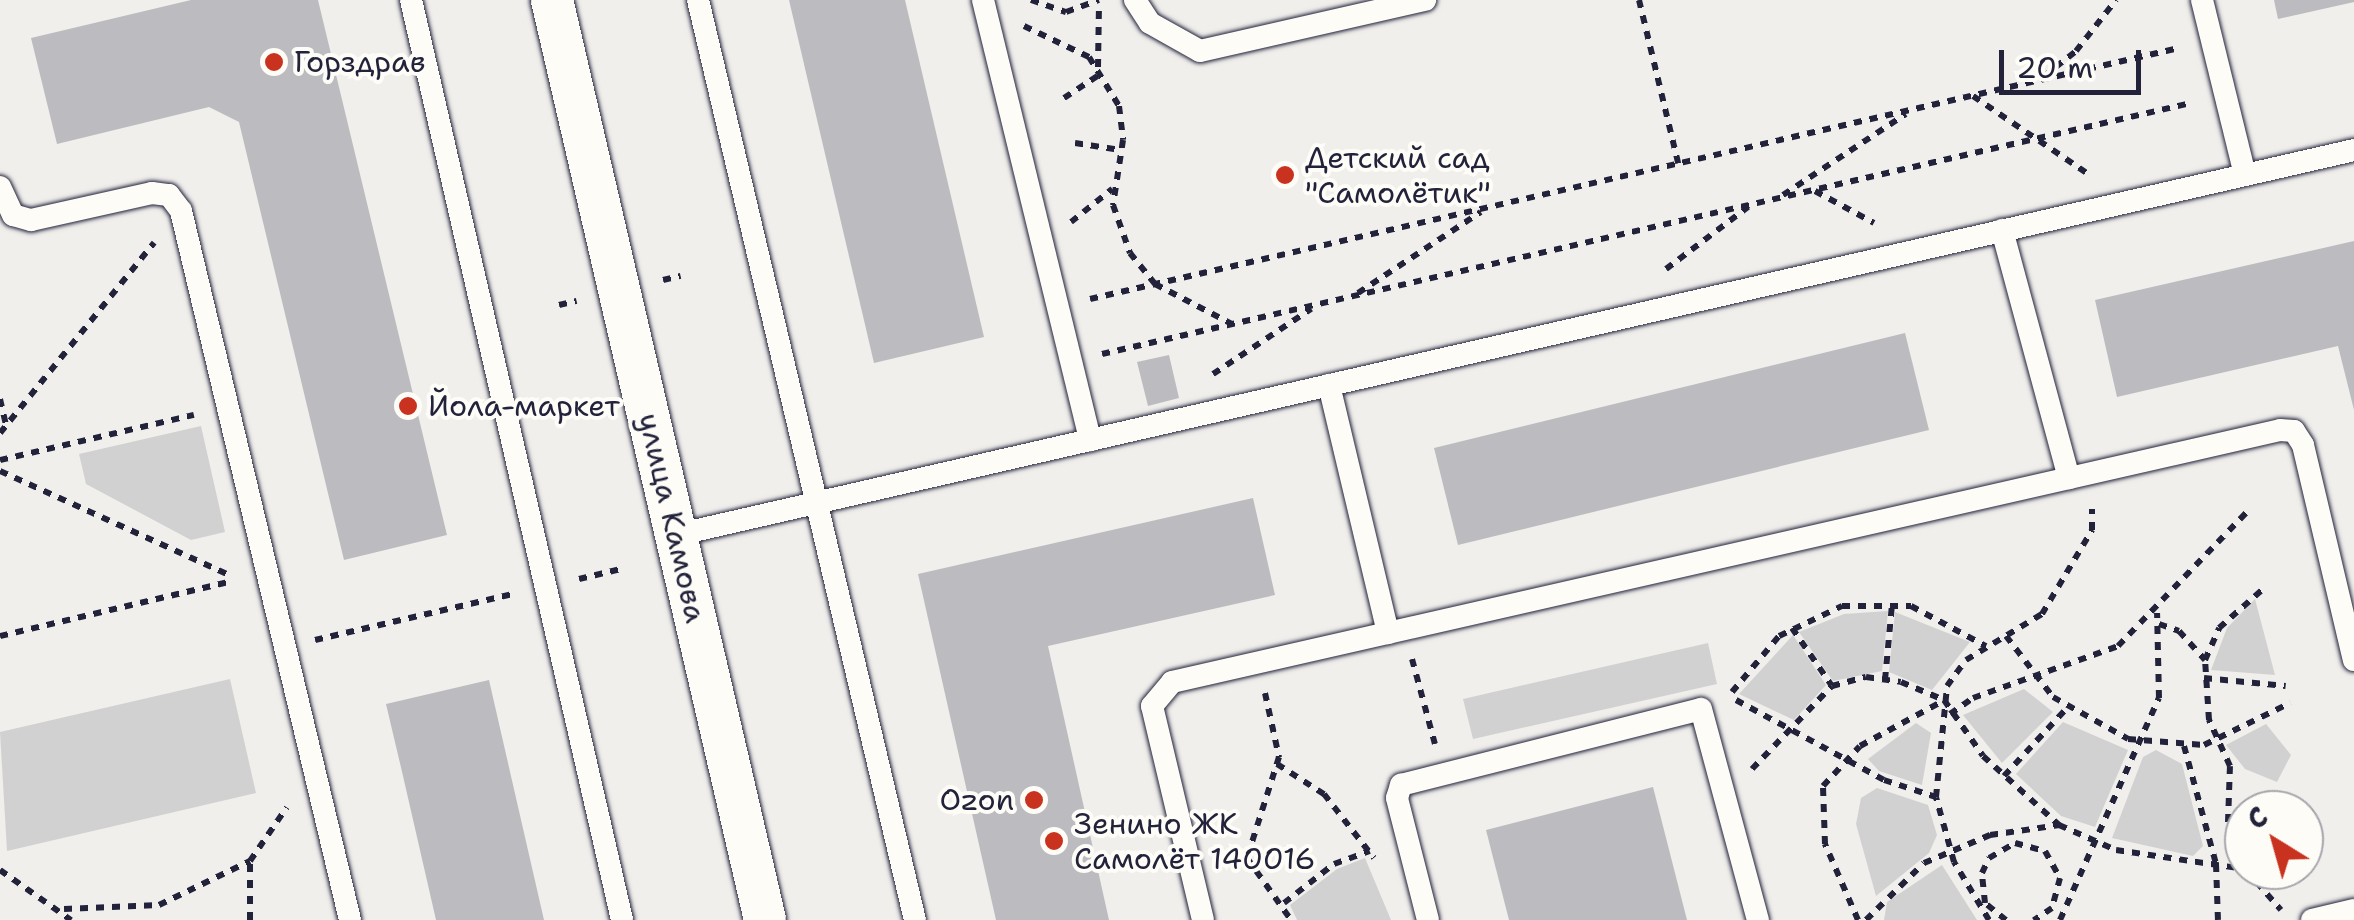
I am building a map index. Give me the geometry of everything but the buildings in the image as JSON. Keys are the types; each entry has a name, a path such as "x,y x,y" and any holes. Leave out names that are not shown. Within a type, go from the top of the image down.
{"street":[{"name":"улица Камова","path":"552,0 765,920"}],"lane":[{"path":"410,0 622,920"},
{"path":"698,0 915,920"},
{"path":"983,0 1090,440"},
{"path":"1134,0 1150,24 1200,51 1425,0"},
{"path":"2202,0 2245,175"},
{"path":"676,535 2354,150"},
{"path":"0,187 13,216 32,220 152,192 169,196 180,210 350,920"},
{"path":"2002,230 2079,476"},
{"path":"1328,385 1396,631"},
{"path":"1203,920 1152,706 1172,682 2079,476 2294,431 2354,660"},
{"path":"1428,920 1397,798 1413,777 1701,708 1725,784 1758,920"},
{"path":"2320,919 2354,910"}],"path":[{"path":"1031,0 1066,12 1100,0 1100,70 1118,106 1120,150 1114,188 1130,253 1156,284 1233,324"},
{"path":"1640,0 1678,163"},
{"path":"2038,80 2076,51 2116,0"},
{"path":"1020,24 1100,70"},
{"path":"1084,301 2175,49"},
{"path":"1064,98 1100,70"},
{"path":"1972,96 2129,202"},
{"path":"1096,356 2226,96"},
{"path":"1778,199 1912,109"},
{"path":"1075,143 1120,150"},
{"path":"1066,226 1114,188"},
{"path":"1814,191 1924,248"},
{"path":"1656,277 1749,206"},
{"path":"1353,297 1488,208"},
{"path":"0,432 180,210"},
{"path":"1195,416 1189,390 1316,305"},
{"path":"0,398 6,425"},
{"path":"0,460 228,408"},
{"path":"0,471 239,580 0,636"},
{"path":"1989,920 1950,850 1936,797 1944,700 1966,660 2042,614 2092,530 2079,476"},
{"path":"1950,714 2118,646 2157,612 2246,513"},
{"path":"284,647 621,569"},
{"path":"2229,790 2230,766 2204,678 2205,660 2220,628 2264,588"},
{"path":"1936,797 1884,780 1794,726 1726,701 1753,659 1792,628 1842,606 1892,604 1944,618 1986,646"},
{"path":"1885,680 1892,604"},
{"path":"2060,920 2100,843 2144,743 2159,698 2157,612"},
{"path":"2158,624 2179,631 2205,660"},
{"path":"1792,628 1832,686"},
{"path":"1396,631 1442,769"},
{"path":"2006,636 2035,678 2067,708 2144,743 2184,746 2219,739 2290,703"},
{"path":"1258,662 1277,764 1247,858 1284,903 1291,920"},
{"path":"2204,678 2286,686"},
{"path":"1725,784 1779,748 1832,686 1885,680 1944,700 1950,714 2004,776 2060,825 2100,843 2161,860 2224,865"},
{"path":"1858,920 1818,816 1822,786 1846,756 1944,700"},
{"path":"2004,776 2067,708"},
{"path":"2184,746 2216,864 2218,920"},
{"path":"1277,764 1324,794 1381,870"},
{"path":"64,908 159,904 250,861 314,768"},
{"path":"1866,920 1890,889 1950,850 2060,825"},
{"path":"2013,833 2015,843"},
{"path":"2006,920 1982,904 1980,888 1989,858 2015,843 2031,844 2056,863 2057,898 2034,920"},
{"path":"1284,903 1334,864 1370,852"},
{"path":"250,861 250,920"},
{"path":"0,870 64,908 71,920"},
{"path":"2269,890 2286,920"},
{"path":"2057,898 2068,904"}],"shaded area":[{"path":"201,426 225,532 191,540 86,484 79,454"},
{"path":"2255,599 2275,675 2211,670 2227,628"},
{"path":"1888,611 1882,671 1833,681 1799,632 1844,614"},
{"path":"1895,612 1970,642 1932,690 1889,672"},
{"path":"1793,635 1826,685 1794,720 1739,694"},
{"path":"1708,643 1717,684 1473,739 1463,699"},
{"path":"230,679 256,793 7,851 0,732"},
{"path":"2024,689 2053,712 2002,763 1963,715"},
{"path":"2063,722 2128,750 2095,827 2061,816 2016,774"},
{"path":"1916,723 1931,733 1922,785 1879,771 1868,759"},
{"path":"2266,724 2291,755 2277,782 2245,769 2226,745"},
{"path":"2156,750 2182,764 2203,846 2193,856 2112,838 2143,757"},
{"path":"1877,788 1928,805 1937,835 1929,853 1876,896 1856,824 1861,798"},
{"path":"1365,858 1391,920 1297,920 1290,905 1337,869"},
{"path":"1942,865 1977,920 1884,920 1887,902"}],"place":[{"name":"Горздрав","path":"274,62"},
{"name":"Детский сад \"Самолётик\"","path":"1285,175"},
{"name":"Йола-маркет","path":"408,406"},
{"name":"Ozon","path":"1034,800"},
{"name":"Зенино ЖК Самолёт 140016","path":"1054,841"}]}
